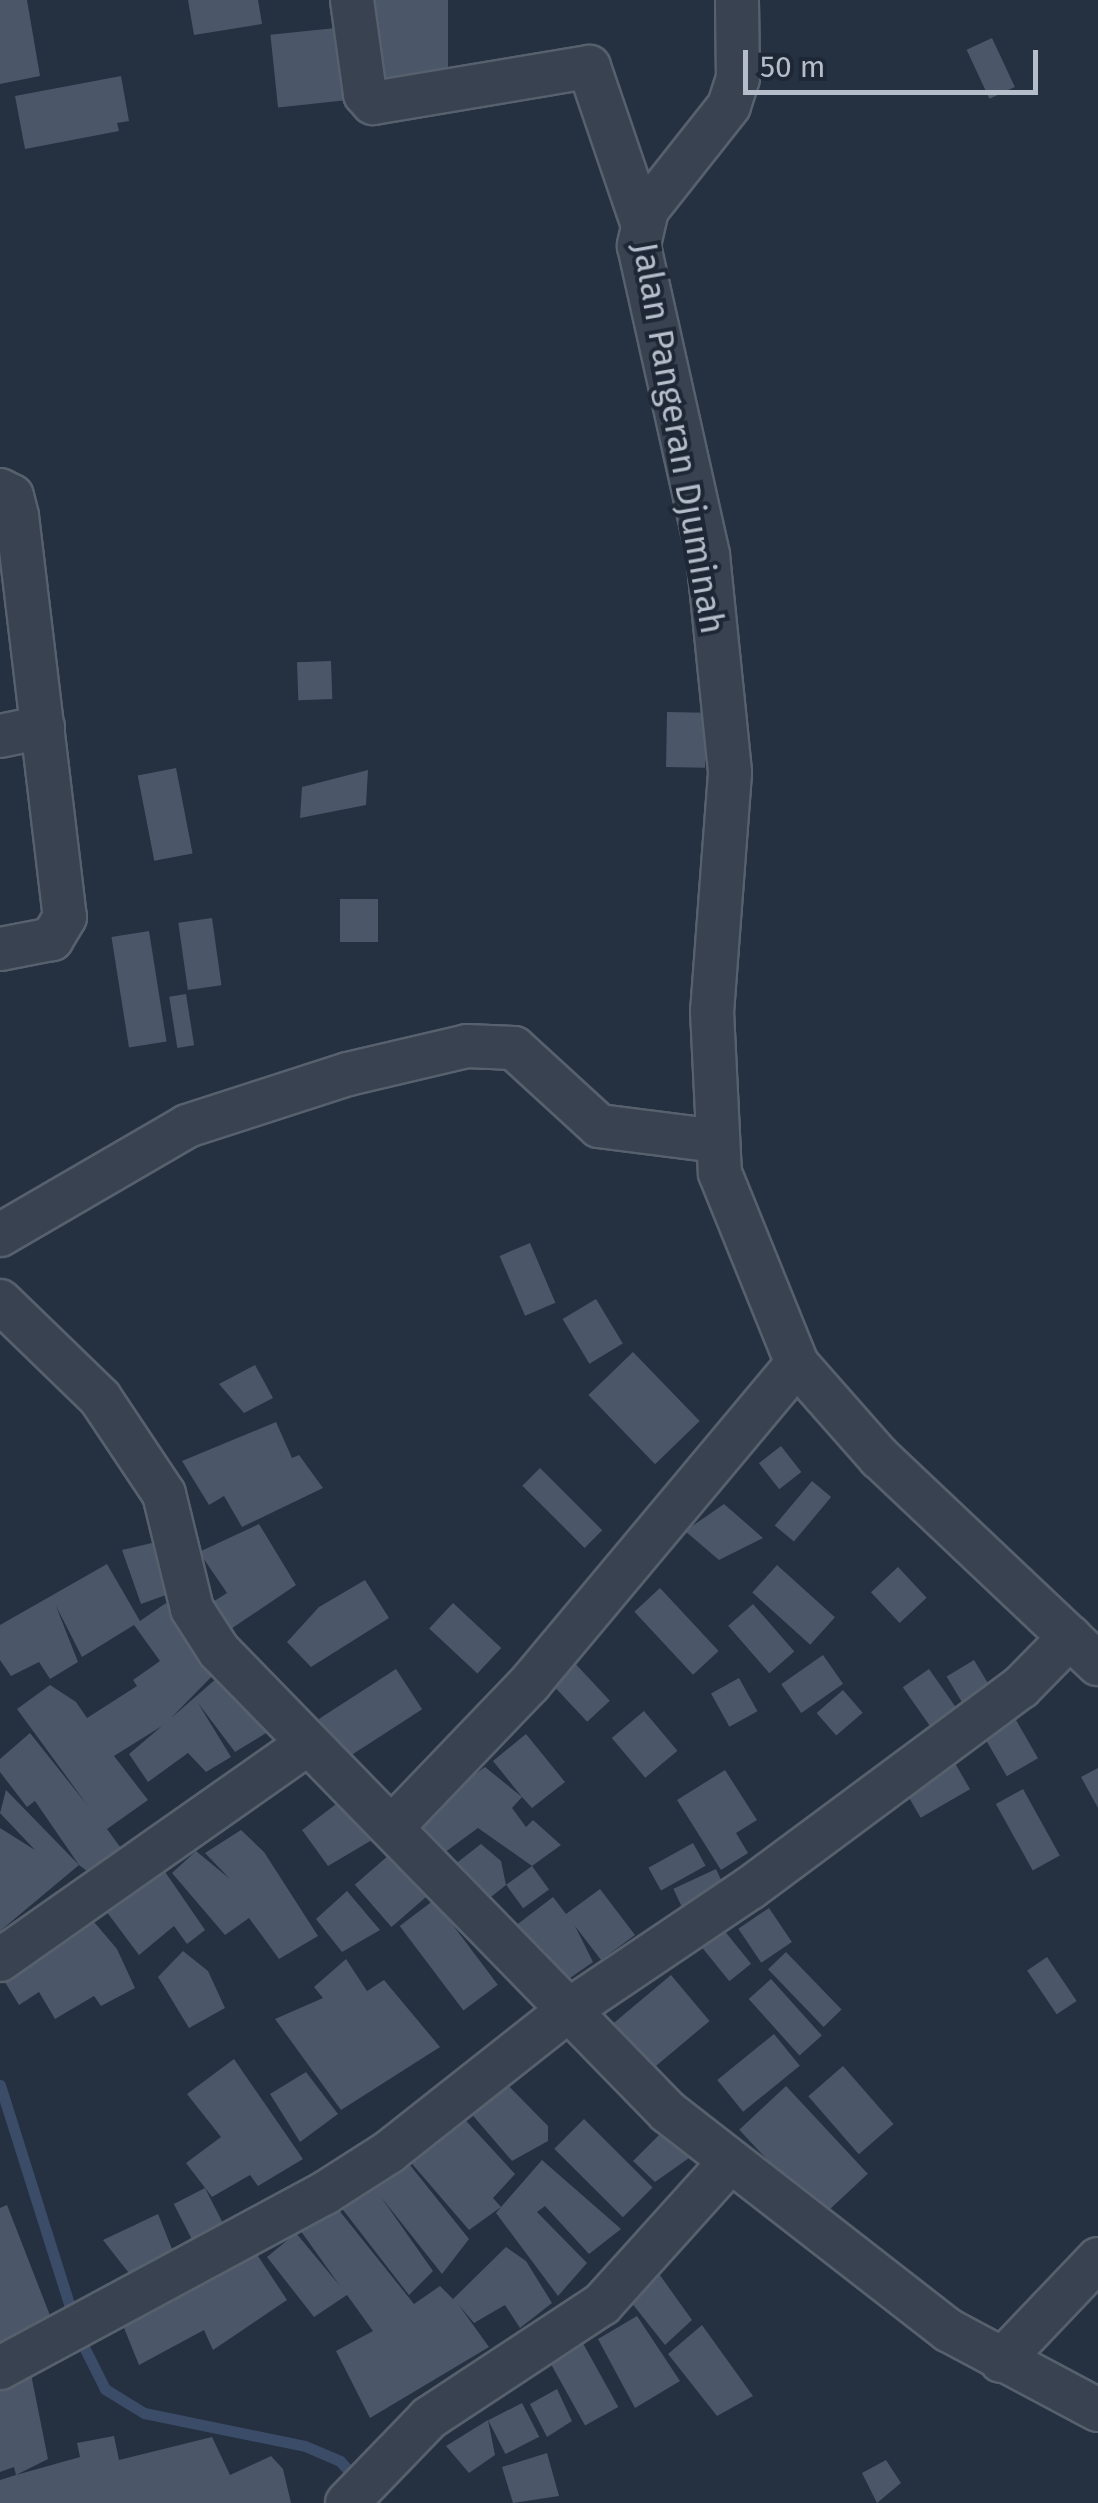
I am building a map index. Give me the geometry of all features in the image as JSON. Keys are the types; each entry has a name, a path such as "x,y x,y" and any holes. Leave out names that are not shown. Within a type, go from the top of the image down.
{"street":[{"path":"352,0 365,94 373,103 589,67 642,223"},
{"name":"Jalan Pangeran Djuminah","path":"737,0 738,78 729,106 642,223 639,246 708,555 730,773 712,1011 720,1173 797,1364 880,1458 1084,1650"},
{"path":"0,490 12,496 18,516 65,926 41,944 0,948"},
{"path":"0,736 42,727"},
{"path":"0,1235 136,1151 230,1109 482,1044 514,1048 599,1126 717,1142"},
{"path":"0,1301 100,1398 164,1494 192,1609 203,1628 306,1745 394,1825 569,2010 728,2164 948,2330 1098,2410"},
{"path":"394,1825 530,1683 797,1364"},
{"path":"0,2368 103,2309 325,2194 388,2152 569,2010 750,1888 1021,1687 1084,1650"},
{"path":"0,1960 306,1745"},
{"path":"353,2500 430,2418 602,2304 728,2164"},
{"path":"1000,2361 1098,2259"}],"building":[{"path":"0,0 27,0 40,76 0,84"},
{"path":"188,0 258,0 262,24 194,35"},
{"path":"369,0 448,0 448,90 369,90"},
{"path":"345,27 353,100 278,107 270,35"},
{"path":"992,38 1015,87 989,99 967,50"},
{"path":"121,76 129,121 117,123 119,131 25,149 15,96"},
{"path":"331,661 332,699 298,700 297,662"},
{"path":"667,712 706,713 705,768 666,767"},
{"path":"176,768 193,853 154,861 138,775"},
{"path":"368,770 366,805 300,818 302,787"},
{"path":"340,899 378,899 378,942 340,942"},
{"path":"212,918 221,985 188,990 178,923"},
{"path":"149,931 167,1042 129,1048 111,937"},
{"path":"186,994 194,1045 177,1048 169,997"},
{"path":"530,1243 555,1303 525,1316 500,1256"},
{"path":"596,1299 623,1344 589,1364 563,1319"},
{"path":"633,1352 700,1421 655,1464 588,1395"},
{"path":"255,1365 273,1398 244,1413 219,1384"},
{"path":"276,1422 292,1458 299,1455 323,1488 242,1527 224,1496 209,1505 182,1461"},
{"path":"781,1446 801,1472 779,1489 759,1463"},
{"path":"540,1468 602,1530 585,1548 522,1486"},
{"path":"812,1481 831,1497 794,1542 775,1525"},
{"path":"724,1504 763,1538 719,1560 685,1531"},
{"path":"259,1524 296,1585 222,1635 208,1605 227,1593 199,1552"},
{"path":"156,1542 177,1591 141,1604 122,1550"},
{"path":"107,1564 140,1621 166,1603 219,1669 171,1718 224,1672 271,1730 235,1752 198,1703 231,1757 206,1772 188,1753 148,1782 129,1754 162,1726 114,1756 148,1800 107,1829 123,1851 92,1875 79,1865 35,1801 27,1807 0,1772 0,1759 30,1733 88,1806 17,1709 50,1685 76,1702 87,1718 137,1686 133,1680 160,1661 134,1625 82,1657 56,1606 78,1662 50,1679 39,1662 11,1676 0,1660 0,1625"},
{"path":"777,1565 835,1617 810,1645 752,1592"},
{"path":"898,1567 927,1598 900,1623 871,1592"},
{"path":"365,1580 389,1618 311,1667 287,1642 319,1607"},
{"path":"660,1588 719,1651 693,1675 634,1612"},
{"path":"453,1603 501,1648 477,1674 429,1629"},
{"path":"753,1604 794,1652 769,1673 728,1626"},
{"path":"823,1655 843,1684 801,1713 781,1684"},
{"path":"571,1659 610,1701 587,1722 548,1680"},
{"path":"974,1660 993,1692 966,1708 947,1676"},
{"path":"396,1669 422,1709 345,1759 319,1719"},
{"path":"929,1669 956,1708 930,1726 903,1687"},
{"path":"739,1678 757,1711 729,1727 711,1694"},
{"path":"843,1690 863,1713 836,1736 817,1713"},
{"path":"1009,1708 1038,1758 1007,1776 978,1726"},
{"path":"644,1711 677,1751 645,1778 612,1738"},
{"path":"526,1734 565,1782 532,1808 493,1761"},
{"path":"952,1758 970,1789 921,1818 903,1786"},
{"path":"485,1767 522,1797 512,1808 526,1827 533,1820 561,1845 532,1866 478,1828 437,1858 396,1800 448,1793"},
{"path":"1098,1768 1098,1808 1081,1777"},
{"path":"725,1770 757,1820 736,1833 748,1853 721,1870 677,1800"},
{"path":"1023,1789 1060,1855 1033,1871 996,1804"},
{"path":"6,1790 79,1865 0,1931 0,1828 35,1850 0,1813"},
{"path":"344,1798 377,1837 328,1866 302,1830"},
{"path":"241,1830 264,1852 318,1936 279,1959 249,1918 225,1935 172,1873 196,1851 230,1879 205,1853"},
{"path":"693,1843 706,1866 661,1890 648,1868"},
{"path":"481,1844 501,1861 506,1885 481,1905 450,1868"},
{"path":"397,1848 434,1890 391,1927 355,1885"},
{"path":"159,1863 205,1930 187,1944 174,1926 139,1955 100,1903"},
{"path":"532,1866 549,1889 523,1908 506,1885"},
{"path":"716,1869 724,1886 681,1906 673,1889"},
{"path":"600,1889 635,1935 601,1960 575,1926 593,1962 560,1985 510,1930 553,1897 566,1914"},
{"path":"347,1891 380,1930 342,1952 316,1919"},
{"path":"434,1900 498,1985 463,2011 400,1926"},
{"path":"769,1908 792,1942 761,1963 738,1929"},
{"path":"89,1916 117,1949 135,1988 101,2006 94,1996 55,2019 39,1992 19,2005 0,1974"},
{"path":"719,1924 751,1964 729,1981 697,1942"},
{"path":"183,1951 208,1971 225,2008 189,2028 158,1977"},
{"path":"786,1952 842,2010 824,2027 768,1969"},
{"path":"1047,1957 1077,2001 1057,2014 1027,1970"},
{"path":"346,1959 367,1991 384,1980 440,2047 341,2110 275,2019 323,1998 314,1987"},
{"path":"671,1975 710,2021 651,2070 612,2024"},
{"path":"771,1979 822,2035 800,2056 749,1999"},
{"path":"774,2034 800,2066 743,2112 717,2080"},
{"path":"234,2059 303,2159 258,2186 250,2175 212,2197 186,2163 221,2137 187,2094"},
{"path":"843,2066 894,2124 859,2154 808,2096"},
{"path":"306,2072 338,2114 300,2142 270,2094"},
{"path":"497,2074 548,2126 548,2141 512,2161 463,2104"},
{"path":"786,2086 868,2174 821,2217 739,2130"},
{"path":"457,2111 515,2174 493,2198 501,2207 469,2230 407,2158"},
{"path":"584,2119 653,2188 623,2217 554,2149"},
{"path":"662,2132 689,2158 655,2182 633,2161"},
{"path":"402,2155 469,2239 442,2274 381,2197 433,2271 409,2295 340,2206"},
{"path":"542,2160 621,2229 589,2254 545,2206 537,2212 587,2263 558,2296 496,2213"},
{"path":"205,2188 224,2225 193,2241 174,2204"},
{"path":"330,2199 414,2304 440,2286 453,2299 506,2247 526,2261 552,2303 520,2328 505,2305 474,2323 458,2304 489,2347 370,2418 336,2351 373,2331 347,2295 314,2317 267,2257 296,2233 340,2286 293,2220"},
{"path":"7,2205 51,2318 0,2342 0,2208"},
{"path":"158,2214 174,2254 132,2277 103,2240"},
{"path":"250,2244 287,2300 213,2350 204,2330 139,2365 120,2318"},
{"path":"657,2271 692,2320 665,2345 627,2297"},
{"path":"637,2316 680,2381 635,2408 598,2339"},
{"path":"702,2325 753,2396 717,2416 668,2354"},
{"path":"580,2338 618,2407 585,2426 547,2356"},
{"path":"30,2369 48,2459 16,2475 14,2467 0,2472 0,2379"},
{"path":"557,2389 572,2421 547,2437 530,2404"},
{"path":"522,2403 539,2437 505,2454 488,2420"},
{"path":"488,2420 495,2455 469,2473 446,2446"},
{"path":"114,2436 119,2460 212,2437 230,2475 271,2456 283,2469 291,2503 0,2503 0,2480 80,2457 77,2443"},
{"path":"547,2453 559,2496 513,2503 502,2467"},
{"path":"886,2460 901,2483 877,2503 862,2473"}],"waterway":[{"path":"0,2085 74,2319"},
{"path":"79,2337 105,2389 144,2413 305,2446 340,2461 356,2479"}]}
